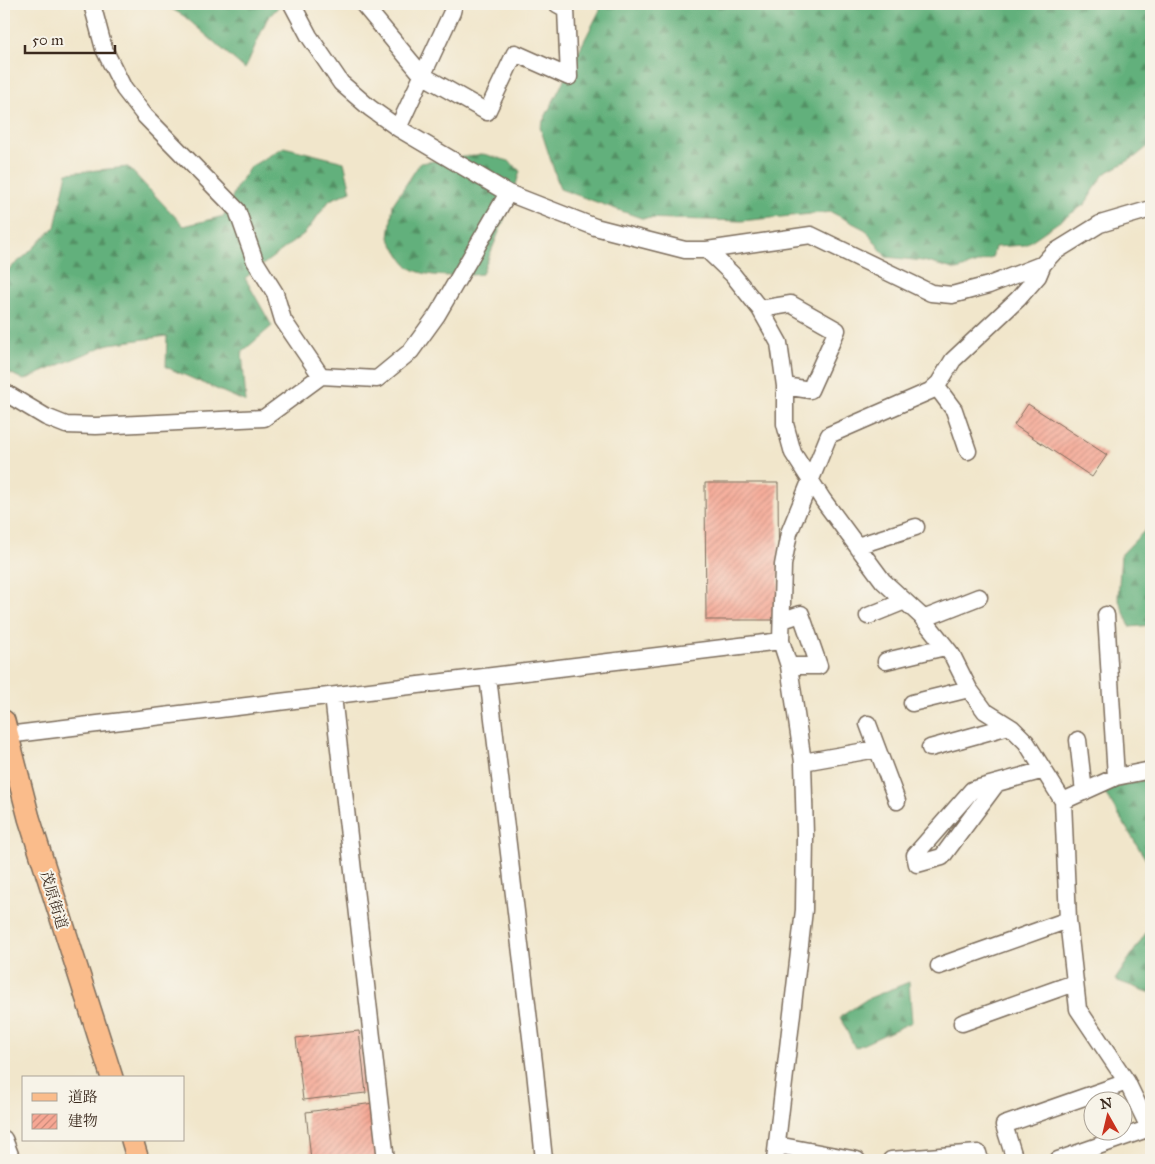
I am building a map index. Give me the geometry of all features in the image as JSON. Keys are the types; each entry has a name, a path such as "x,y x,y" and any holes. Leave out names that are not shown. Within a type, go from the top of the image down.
{"main road":[{"name":"茂原街道","path":"5,728 29,818 111,1076"},
{"path":"133,1142 138,1160"}],"street":[{"path":"92,4 104,49 124,89 145,116 237,210 255,261 275,293 283,320 321,376"},
{"path":"292,4 309,36 341,82 370,108 398,128 508,193 595,227 685,250 707,250 811,235 931,293 952,295 989,285 1043,264"},
{"path":"363,4 422,75 487,112 515,53 569,77 566,9 557,4"},
{"path":"398,128 450,6"},
{"path":"4,392 46,417 66,425 96,426 264,418 321,376 377,379 411,351 437,315 508,193"},
{"path":"857,1160 776,1153 804,910 805,835 803,762 789,666 781,641 783,565 789,533 829,434 930,392 953,360 1018,298 1038,276 1043,264 1053,253 1100,224 1151,209"},
{"path":"707,250 732,275 760,309 779,343 785,386 785,424 793,453 810,480 883,581 923,619 952,655 969,689 984,710 1009,726 1026,742 1063,801 1068,920 1078,1009 1126,1082 1150,1130 1058,1160"},
{"path":"760,309 791,304 837,330 810,390 785,386"},
{"path":"936,386 954,410 968,451"},
{"path":"857,546 916,527"},
{"path":"923,619 979,597"},
{"path":"868,616 905,601"},
{"path":"782,620 801,614 819,666 789,666"},
{"path":"1106,614 1116,777"},
{"path":"5,728 333,696 781,641"},
{"path":"886,661 945,647"},
{"path":"488,677 544,1160"},
{"path":"912,703 969,689"},
{"path":"333,696 386,1160"},
{"path":"868,724 897,801"},
{"path":"930,748 1009,726"},
{"path":"1078,740 1084,792"},
{"path":"803,762 877,749"},
{"path":"916,860 972,790 1044,770"},
{"path":"1063,801 1116,777 1151,770"},
{"path":"939,966 1068,920"},
{"path":"962,1023 1074,983"},
{"path":"1015,1160 1004,1124 1126,1082"},
{"path":"4,1139 12,1160"},
{"path":"891,1160 978,1154 980,1160"}],"green space":[{"path":"163,4 281,4 267,19 245,69 184,16"},
{"path":"603,4 1151,4 1151,144 1135,157 1104,174 1085,204 1025,245 995,247 992,258 957,270 923,261 886,257 866,230 831,212 741,221 641,218 560,189 540,127"},
{"path":"284,147 344,162 351,191 330,200 305,233 245,278 272,326 242,352 246,402 166,367 167,336 109,344 24,380 4,370 4,273 55,227 67,173 128,167 184,226 224,216 236,188 250,167"},
{"path":"483,154 509,161 520,171 510,205 482,274 434,275 416,271 409,267 389,238 393,204 420,163"},
{"path":"1151,524 1151,625 1130,627 1118,598 1121,555"},
{"path":"1151,778 1151,868 1103,790"},
{"path":"1151,925 1151,993 1115,980"},
{"path":"909,982 912,1022 855,1048 840,1017 867,999"}],"building":[{"path":"1028,404 1107,455 1092,477 1014,425"},
{"path":"705,483 778,483 779,620 706,620"},
{"path":"359,1031 366,1093 303,1100 296,1038"},
{"path":"374,1103 381,1160 311,1160 306,1112"}]}
